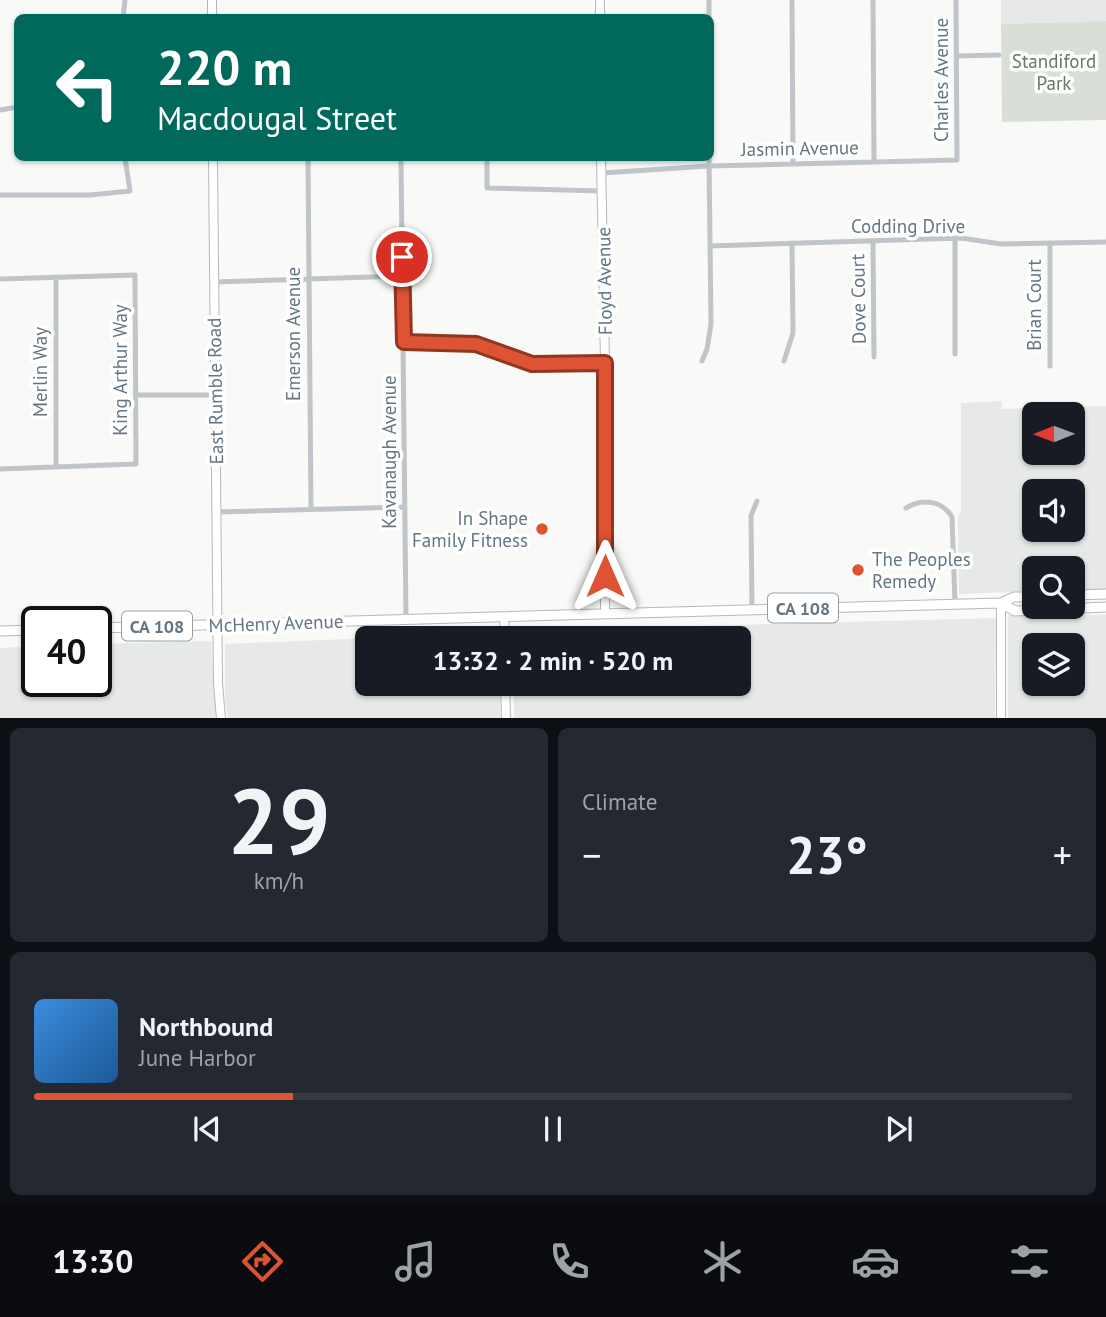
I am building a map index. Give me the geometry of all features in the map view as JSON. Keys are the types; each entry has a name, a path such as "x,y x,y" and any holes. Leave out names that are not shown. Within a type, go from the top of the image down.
{"main road":[{"path":"1085,595 1106,594"},
{"name":"McHenry Avenue","path":"112,628 1001,603 1014,597 1022,597"},
{"name":"McHenry Avenue","path":"1001,603 1015,611 1106,607"},
{"path":"0,631 21,630"}],"street":[{"path":"792,0 793,164"},
{"path":"873,0 874,162"},
{"name":"Charles Avenue","path":"956,0 957,160"},
{"path":"956,56 999,55"},
{"name":"Jasmin Avenue","path":"602,173 709,166 957,160"},
{"path":"0,195 90,195 130,191 125,161"},
{"name":"East Rumble Road","path":"213,161 217,625 221,718"},
{"name":"Emerson Avenue","path":"308,161 310,509"},
{"name":"Kavanaugh Avenue","path":"401,161 406,620"},
{"path":"487,161 487,188 602,191"},
{"name":"Floyd Avenue","path":"601,161 605,363 605,614"},
{"path":"702,361 710,337 711,324 709,161"},
{"path":"955,238 956,354"},
{"name":"Codding Drive","path":"710,246 955,238 985,243 1106,242"},
{"name":"Dove Court","path":"873,241 874,357"},
{"path":"785,361 793,333 792,243"},
{"name":"Brian Court","path":"1050,243 1050,366"},
{"name":"King Arthur Way","path":"56,277 135,275 137,395 136,464 56,467"},
{"path":"214,282 402,276"},
{"path":"0,279 56,277"},
{"name":"Merlin Way","path":"56,277 56,467"},
{"path":"404,342 476,344 532,364 605,363"},
{"path":"137,395 215,395"},
{"path":"0,469 56,467"},
{"path":"752,609 751,516 757,501"},
{"path":"905,508 918,502 932,502 944,506 952,517 955,603"},
{"path":"216,512 405,507"},
{"path":"1001,603 1001,718"},
{"path":"505,617 505,626"},
{"path":"505,696 506,718"}],"shaded area":[{"path":"1001,0 1106,0 1106,21 1001,24"},
{"path":"1002,401 1002,409 1022,408 1022,466 1085,466 1085,407 1106,406 1106,589 1085,590 1085,556 1022,556 1022,591 959,594 958,518 961,510 961,403"},
{"path":"1008,615 1022,615 1022,619 1085,619 1085,615 1106,615 1106,718 1008,718"},
{"path":"996,618 995,718 514,718 514,696 751,696 751,626 700,626"},
{"path":"355,639 355,696 500,696 500,718 228,718 225,702 225,644"},
{"path":"211,641 216,718 0,718 0,648 21,647 21,697 112,697 112,644"}],"green space":[{"name":"Standiford Park","path":"1106,21 1106,120 1002,122 1001,24"}],"place":[{"name":"In Shape Family Fitness","path":"542,529"},
{"name":"The Peoples Remedy","path":"858,570"}],"route":[{"path":"402,257 404,342 467,342 532,364 605,363 605,576"}]}
